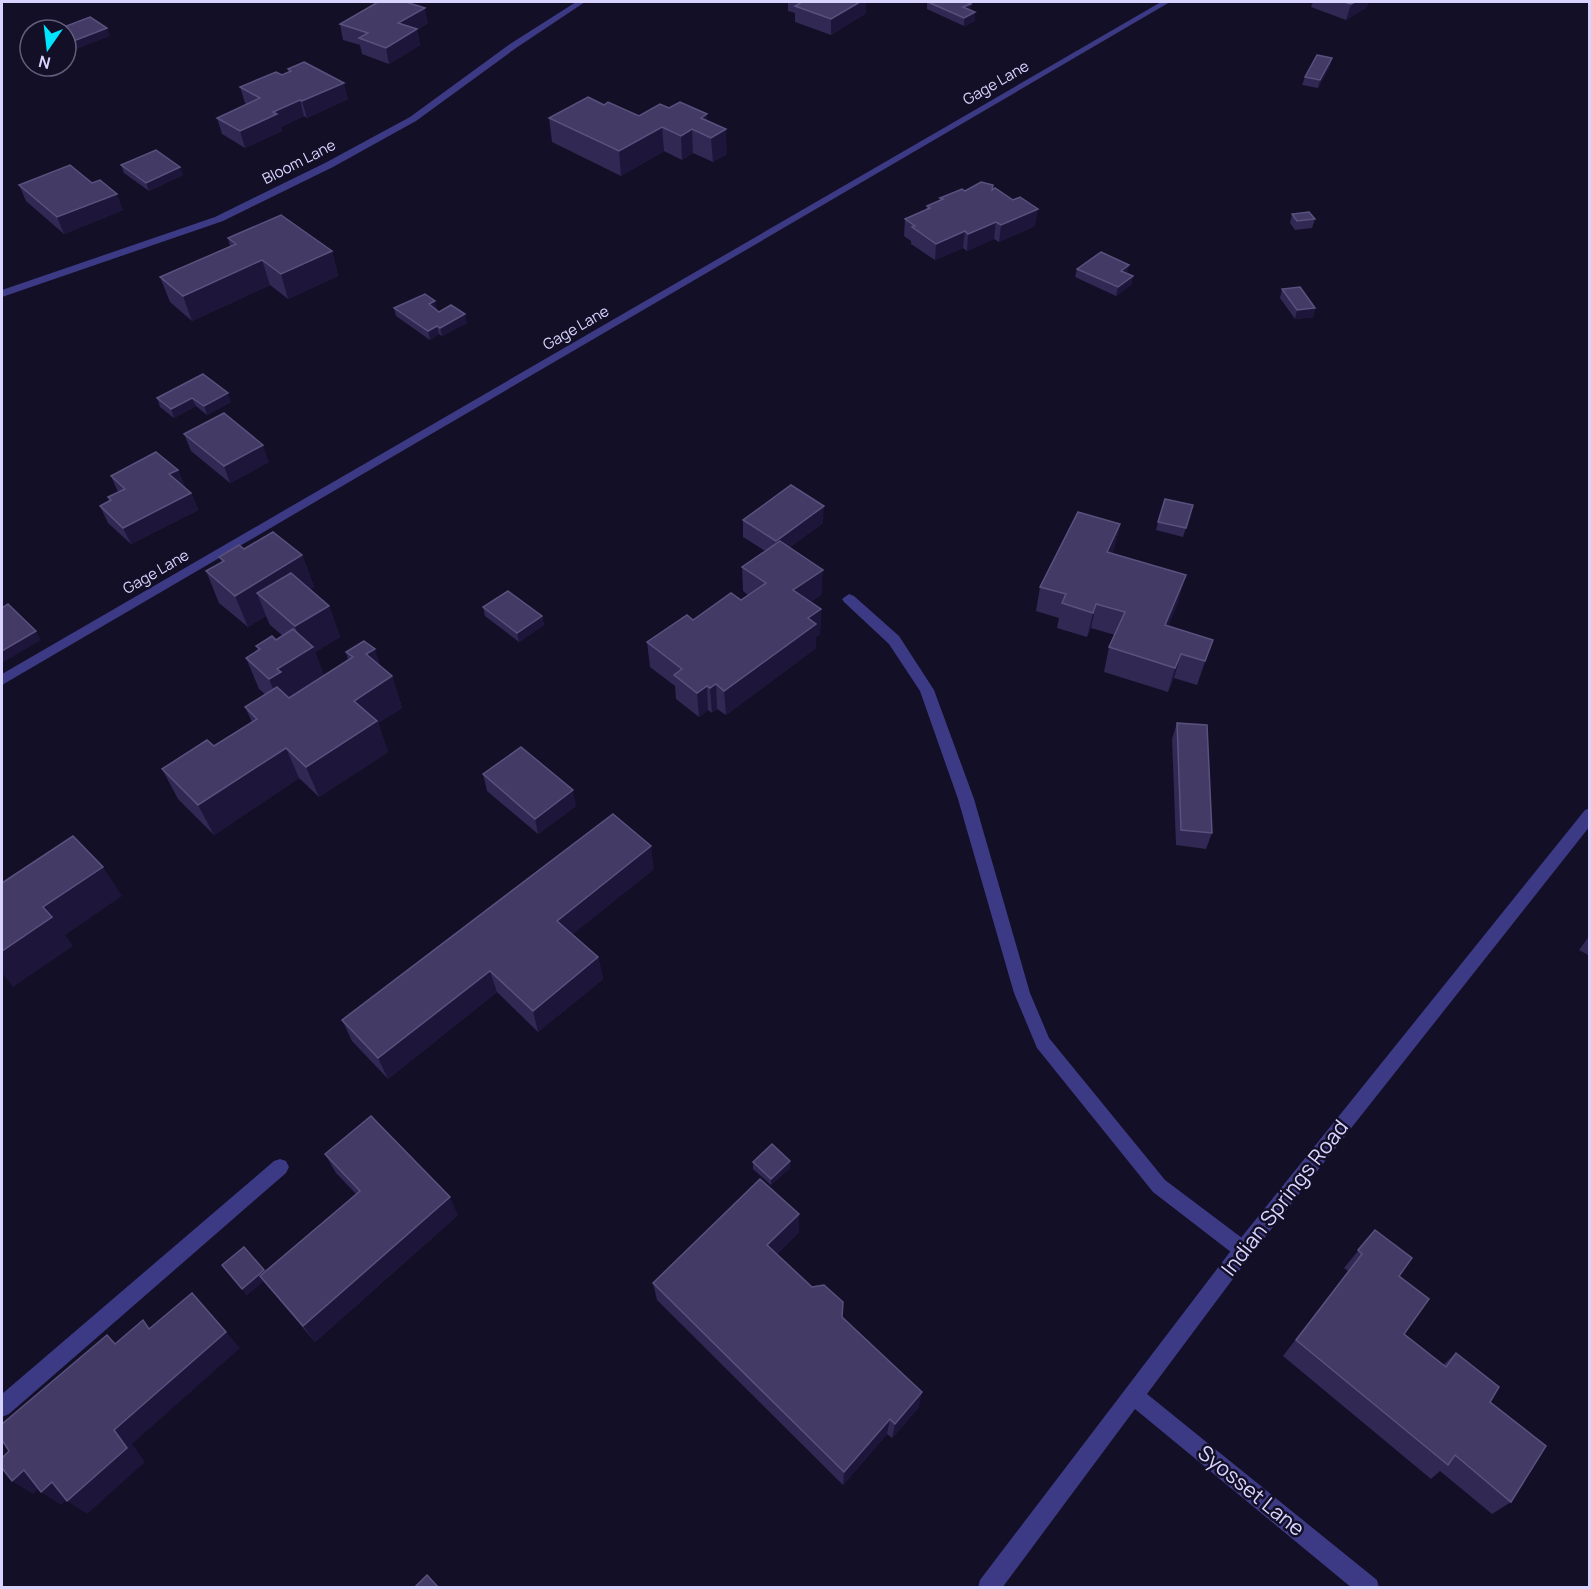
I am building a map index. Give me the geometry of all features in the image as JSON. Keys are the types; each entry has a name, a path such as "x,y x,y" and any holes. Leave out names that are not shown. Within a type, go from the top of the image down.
{"street":[{"name":"Bloom Lane","path":"2,294 219,219 328,165 413,119 513,46 581,2"},
{"name":"Gage Lane","path":"2,680 1166,2"},
{"path":"849,599 894,640 927,690 966,799 1022,993 1043,1043 1159,1186 1243,1250"},
{"name":"Indian Springs Road","path":"988,1587 1243,1250 1590,814"},
{"path":"2,1407 280,1167"},
{"name":"Syosset Lane","path":"1133,1395 1369,1587"}],"building":[{"path":"378,2 406,2 425,8 398,23 417,29 386,48 359,38 368,33 340,24"},
{"path":"802,2 860,2 831,19 795,6"},
{"path":"928,2 966,2 971,4 963,7 975,12 964,18"},
{"path":"90,17 107,28 78,39 78,22"},
{"path":"1317,55 1332,58 1320,80 1305,77"},
{"path":"304,62 344,83 273,112 277,114 240,131 217,118 260,98 240,87 276,72 282,75 291,71 288,69"},
{"path":"588,97 604,105 608,102 639,116 660,104 669,108 680,102 707,114 701,118 726,129 711,138 692,129 681,136 662,127 619,151 549,118"},
{"path":"156,150 180,167 146,183 121,165"},
{"path":"70,165 92,183 100,180 117,194 57,217 19,185"},
{"path":"981,182 993,185 992,190 995,188 1013,200 1020,197 1038,209 1001,225 996,222 968,234 965,231 936,244 912,227 915,226 905,219 930,208 927,206 943,199 940,198 962,189 965,191"},
{"path":"1309,212 1315,219 1297,221 1292,214"},
{"path":"281,215 332,251 281,274 262,260 183,296 160,277 236,244 228,238"},
{"path":"1101,252 1129,265 1121,271 1133,276 1118,287 1077,269"},
{"path":"1300,287 1315,308 1297,310 1282,289"},
{"path":"425,294 435,301 429,304 439,312 451,305 465,314 440,328 437,326 428,331 394,308"},
{"path":"203,374 228,393 204,406 192,398 171,409 157,398"},
{"path":"224,413 263,445 224,466 184,434"},
{"path":"156,452 178,470 169,474 191,493 123,528 100,506 111,500 108,497 125,489 111,476"},
{"path":"791,485 824,506 776,541 743,520"},
{"path":"1165,499 1193,505 1186,528 1158,522"},
{"path":"1078,512 1120,524 1107,552 1186,575 1165,625 1213,640 1205,661 1181,654 1175,668 1109,647 1125,612 1096,604 1093,613 1062,603 1066,594 1040,587"},
{"path":"273,532 302,555 235,596 206,571 224,561 219,557 239,545 244,549"},
{"path":"780,541 823,570 793,590 821,609 808,618 816,624 724,691 716,684 710,688 707,686 697,693 674,675 682,669 647,642 687,615 693,620 731,593 741,600 766,583 742,567"},
{"path":"291,573 329,606 295,626 257,593"},
{"path":"508,591 542,616 517,633 483,607"},
{"path":"8,604 36,631 2,651 2,608"},
{"path":"293,629 313,647 277,669 281,672 269,679 246,658 260,649 256,646 272,636 276,640"},
{"path":"364,641 375,649 366,654 392,676 354,701 377,721 306,767 286,748 198,805 162,769 207,740 214,746 257,719 245,707 277,687 289,698 353,657 346,652"},
{"path":"1177,723 1207,725 1212,833 1181,830"},
{"path":"521,747 573,790 535,819 483,774"},
{"path":"613,814 651,846 557,921 598,957 533,1011 490,971 378,1058 342,1020"},
{"path":"73,836 103,867 43,907 52,917 2,951 2,883"},
{"path":"371,1116 450,1197 303,1326 260,1276 360,1191 325,1154"},
{"path":"772,1144 790,1161 771,1179 753,1162"},
{"path":"760,1179 799,1214 767,1245 812,1287 824,1285 843,1302 842,1317 922,1392 895,1424 890,1419 844,1472 653,1283"},
{"path":"1375,1230 1412,1258 1399,1276 1429,1299 1404,1334 1446,1367 1456,1353 1499,1387 1490,1402 1546,1446 1511,1502 1455,1455 1448,1465 1296,1340 1362,1254 1358,1250"},
{"path":"244,1247 264,1270 242,1289 222,1265"},
{"path":"192,1293 226,1332 114,1430 127,1448 67,1501 52,1482 41,1492 24,1470 12,1481 2,1468 2,1458 9,1451 2,1440 2,1424 107,1335 115,1344 143,1320 149,1329"},
{"path":"427,1575 438,1587 415,1587"}]}
